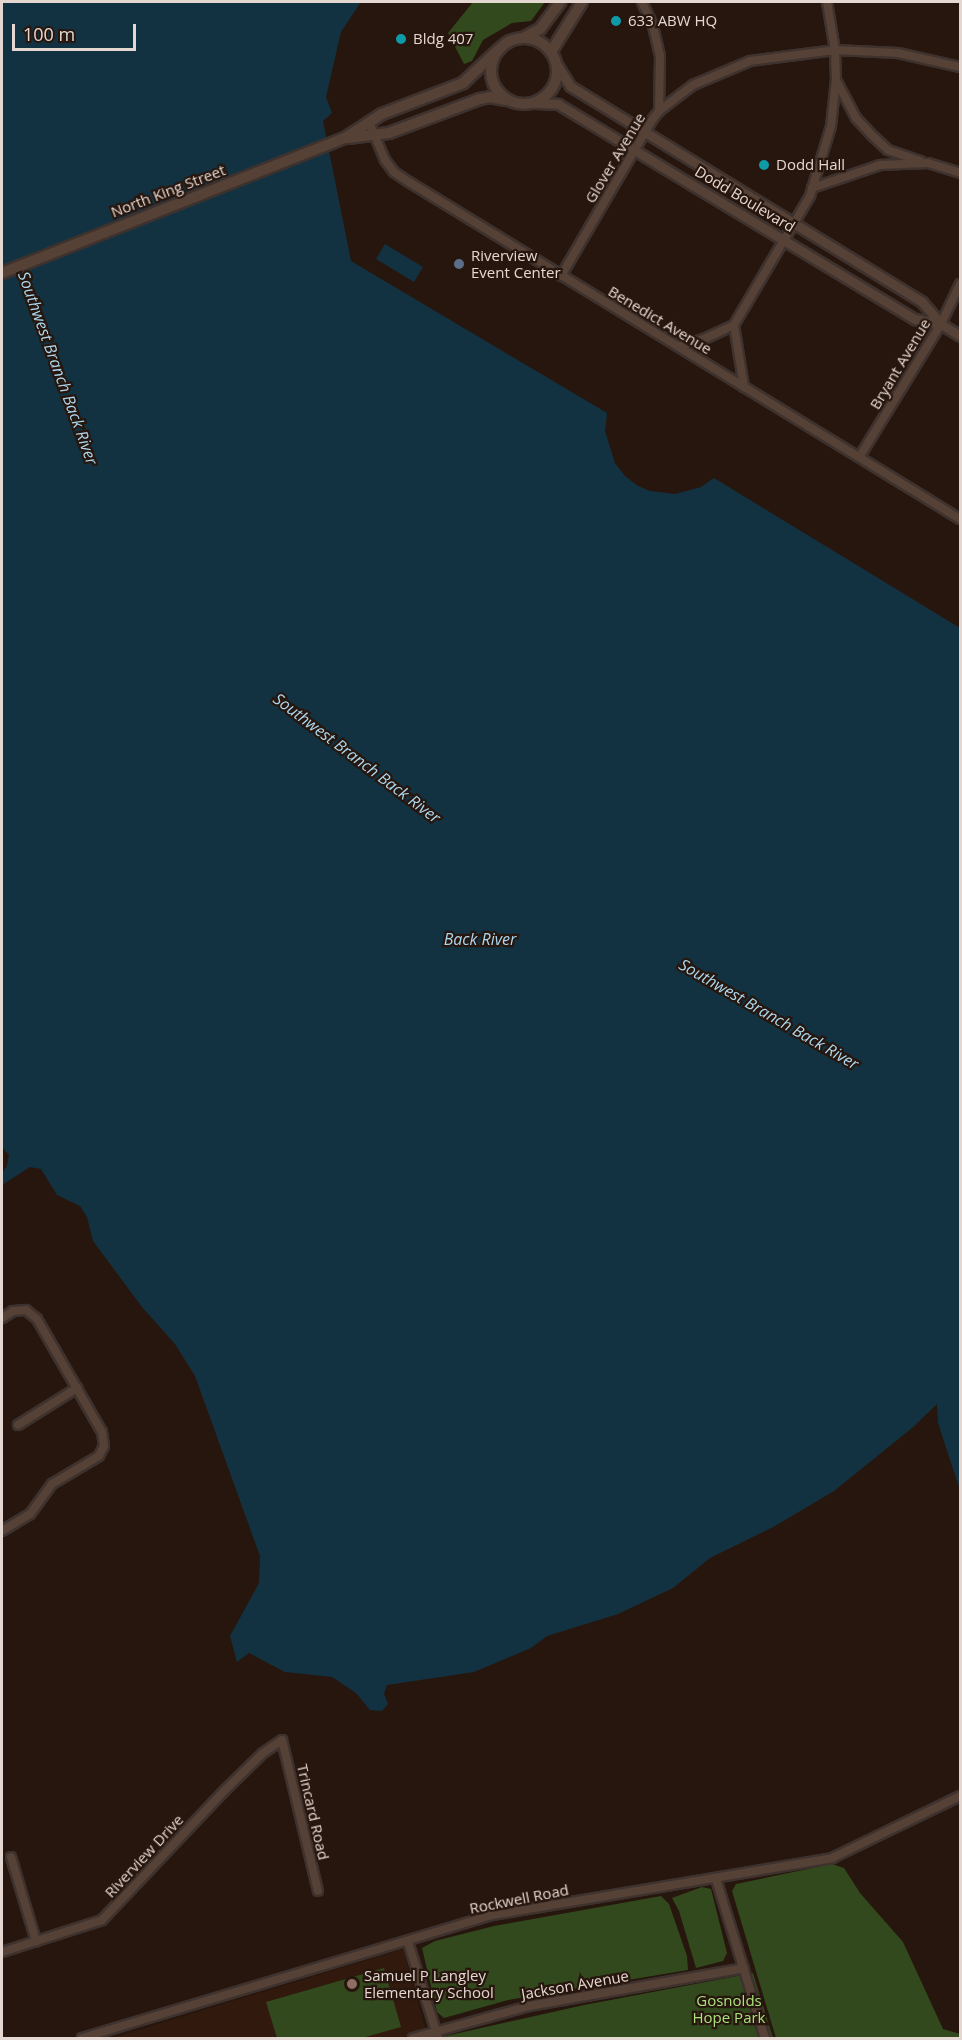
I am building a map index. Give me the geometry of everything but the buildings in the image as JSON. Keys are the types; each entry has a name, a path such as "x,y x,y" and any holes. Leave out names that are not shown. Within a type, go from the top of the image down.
{"main road":[{"path":"522,38 543,44 551,52 557,65 557,75 550,92 534,103 511,101 496,88 491,69 498,50 505,44 540,29 560,2"},
{"path":"551,52 582,2"},
{"name":"North King Street","path":"2,273 345,138 382,114 463,84 498,50"},
{"name":"North King Street","path":"345,138 389,133 480,99 498,98 511,101"}],"street":[{"path":"642,2 652,26 660,56 660,111"},
{"path":"679,346 713,335 734,325 795,224 812,188 831,126 836,80 835,50 827,2"},
{"name":"Glover Avenue","path":"561,276 645,132 660,111 693,85 750,61 835,50 898,53 960,67"},
{"name":"Dodd Boulevard","path":"557,65 570,86 922,302 941,324 960,336"},
{"path":"836,80 856,118 888,150 960,172"},
{"name":"Dodd Boulevard","path":"534,103 558,104 915,319 941,324"},
{"name":"Benedict Avenue","path":"369,122 385,160 394,172 960,519"},
{"path":"812,188 880,165 927,163"},
{"name":"Bryant Avenue","path":"860,456 941,324 960,284"},
{"path":"734,325 735,344 744,387"},
{"path":"2,1318 13,1311 26,1310 37,1319 102,1432 104,1446 99,1455 52,1484 30,1514 2,1531"},
{"path":"18,1425 77,1388"},
{"name":"Trincard Road","path":"282,1740 318,1891"},
{"name":"Riverview Drive","path":"2,1952 102,1920 224,1791 263,1753 282,1740"},
{"name":"Rockwell Road","path":"82,2038 493,1915 832,1858 960,1796"},
{"path":"12,1857 36,1941"},
{"path":"716,1879 765,2038"},
{"path":"408,1942 437,2035"},
{"name":"Jackson Avenue","path":"413,2038 437,2035 529,2006 744,1968"}],"shaded area":[{"name":"Samuel P Langley Elementary School","path":"403,1949 428,2038 113,2038"}],"green space":[{"path":"473,2 545,2 531,21 512,23 483,40 472,61 464,64 448,33"},
{"path":"832,1864 844,1868 860,1893 903,1942 943,2029 960,2034 960,2038 776,2038 732,1891 736,1884"},
{"path":"702,1887 711,1889 727,1953 723,1961 696,1968 679,1911 672,1898"},
{"path":"661,1896 669,1904 687,1956 688,1970 508,2000 444,2018 437,2012 422,1948 435,1941 494,1926"},
{"path":"384,1968 401,2027 362,2038 277,2038 266,2002"},
{"name":"Gosnolds Hope Park","path":"753,1973 773,2038 437,2038 584,2005"}],"water":[{"name":"Back River","path":"2,2 361,2 341,32 326,97 332,113 323,121 351,261 607,413 605,431 615,463 625,476 638,486 650,491 675,494 701,487 714,478 960,628 960,1490 938,1423 937,1404 912,1428 834,1491 775,1526 710,1558 673,1588 618,1614 547,1636 531,1648 474,1672 387,1685 384,1694 388,1704 382,1711 370,1710 356,1693 332,1677 285,1672 249,1653 237,1662 230,1636 259,1583 260,1556 195,1376 175,1344 142,1307 93,1241 87,1217 80,1206 57,1195 41,1169 30,1167 2,1185 2,1173 7,1166 9,1155 2,1147"},
{"path":"385,244 423,267 414,282 376,259"}],"place":[{"name":"633 ABW HQ","path":"616,21"},
{"name":"Bldg 407","path":"401,39"},
{"name":"Dodd Hall","path":"764,165"},
{"name":"Riverview Event Center","path":"459,264"},
{"name":"Samuel P Langley Elementary School","path":"352,1984"}],"water label":[{"name":"Southwest Branch Back River","path":"58,368"},
{"name":"Southwest Branch Back River","path":"357,758"},
{"name":"Southwest Branch Back River","path":"769,1014"}]}
